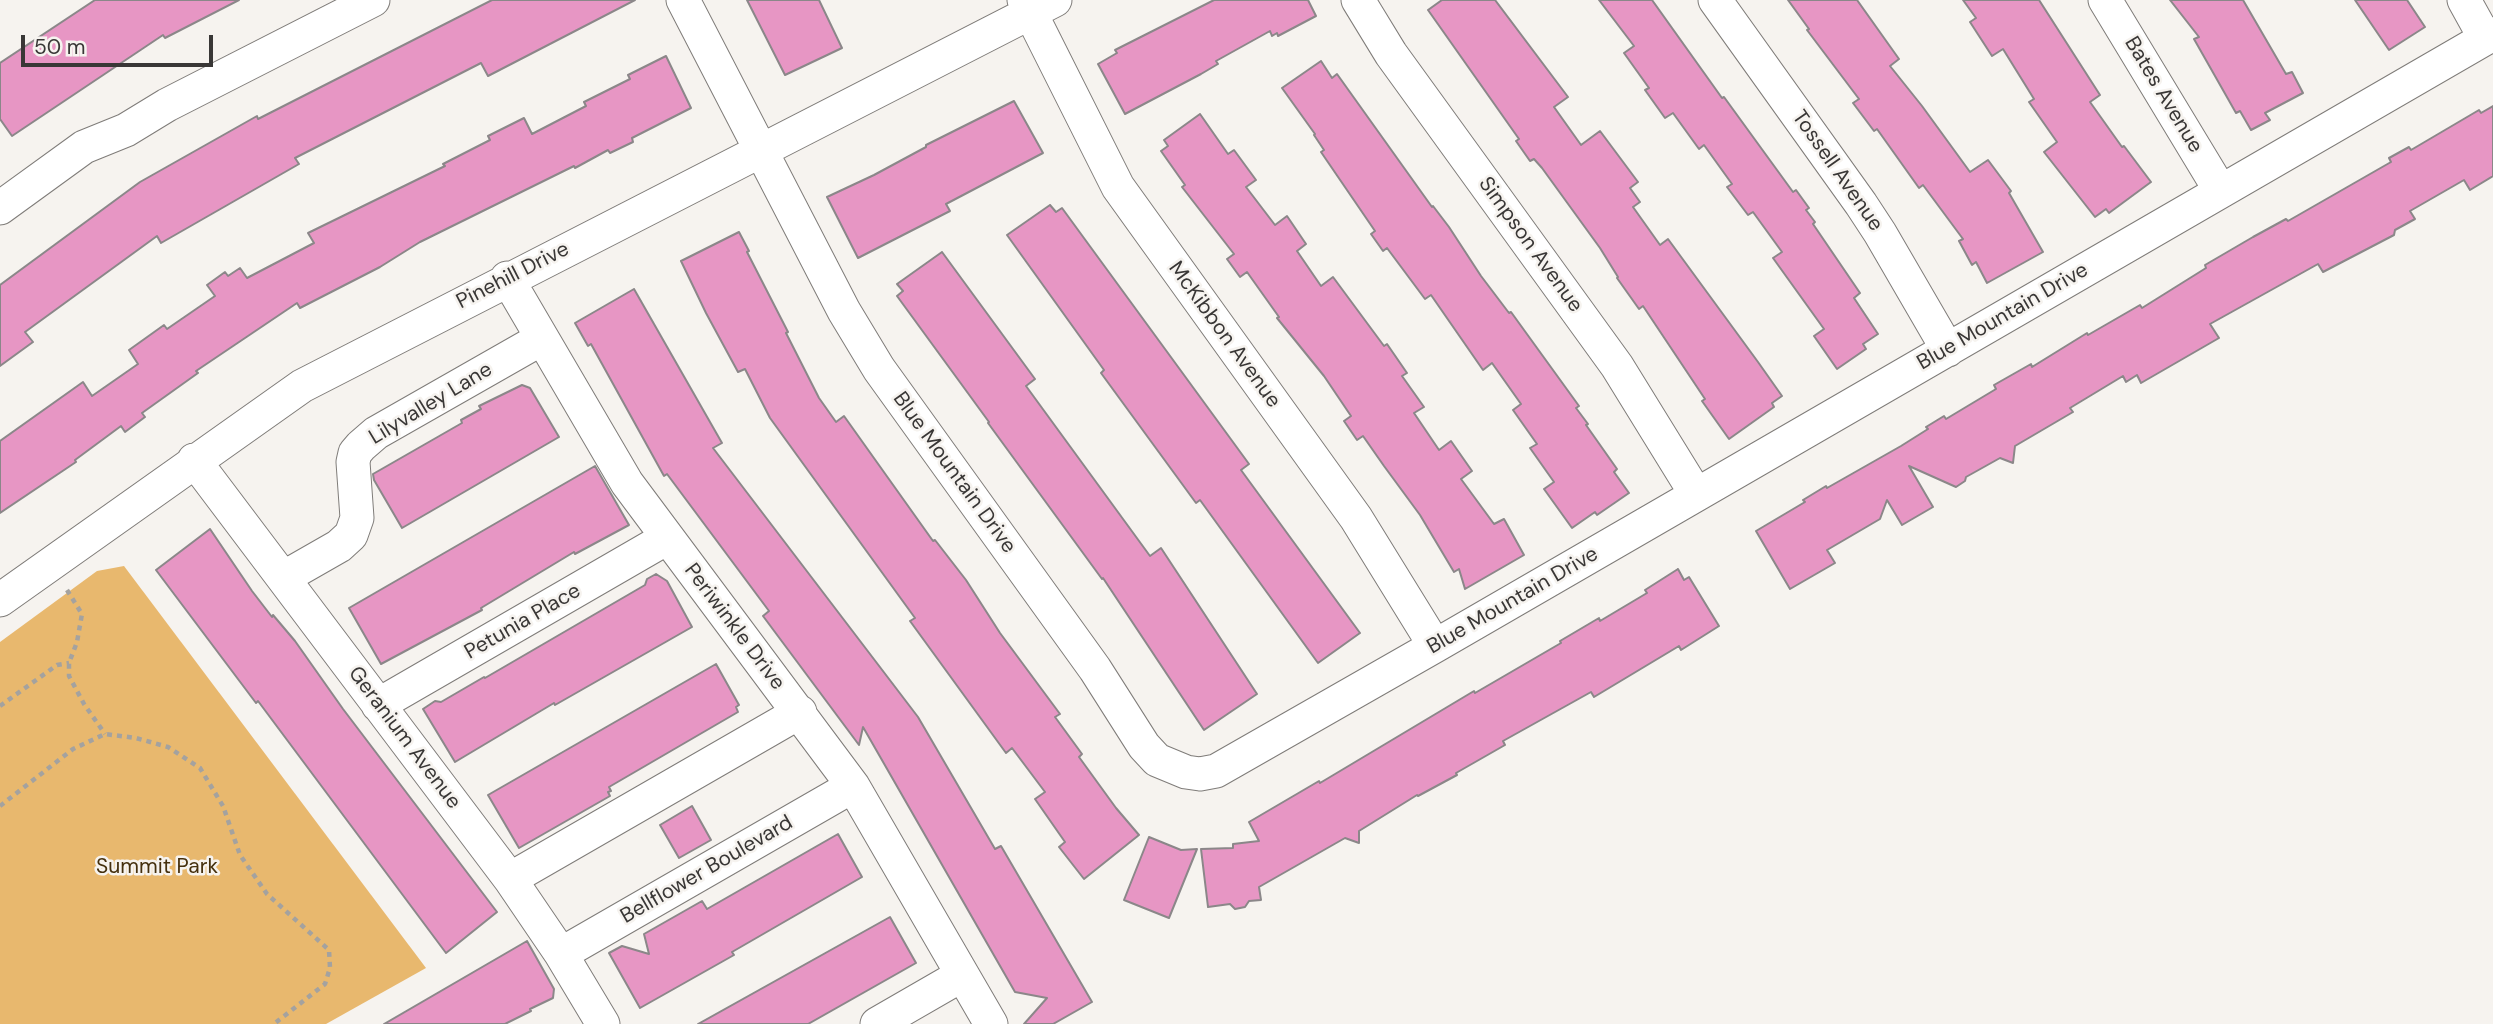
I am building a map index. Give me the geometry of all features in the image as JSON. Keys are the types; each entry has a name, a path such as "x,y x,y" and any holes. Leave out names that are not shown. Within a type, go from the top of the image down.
{"street":[{"path":"0,208 84,147 125,130 167,105 373,0"},
{"name":"Blue Mountain Drive","path":"683,0 844,312 879,369 1096,669 1144,746 1157,760 1186,772 1200,774 1216,771 1435,646 2489,36"},
{"name":"Simpson Avenue","path":"1358,0 1391,54 1623,375 1696,494"},
{"name":"Tossell Avenue","path":"1715,0 1861,204 1948,350"},
{"name":"Bates Avenue","path":"2105,0 2220,190"},
{"path":"2464,0 2489,36"},
{"name":"Pinehill Drive","path":"0,600 302,386 762,150 1036,4"},
{"name":"McKibbon Avenue","path":"1036,4 1118,187 1362,527 1435,646"},
{"name":"Periwinkle Drive","path":"508,278 627,483 853,786 991,1024"},
{"name":"Lilyvalley Lane","path":"284,578 339,546 351,535 357,519 353,462 355,453 361,446 376,433 541,339"},
{"name":"Geranium Avenue","path":"194,460 510,879 561,954 592,1020"},
{"name":"Petunia Place","path":"378,705 667,538"},
{"path":"510,879 800,712"},
{"name":"Bellflower Boulevard","path":"561,954 853,786"},
{"path":"877,1024 962,975"}],"path":[{"path":"67,590 82,614 77,642 69,663 69,676 84,704 106,734"},
{"path":"0,706 57,665 69,663"},
{"path":"1,802 73,749 106,734 136,738 169,747 200,768 223,807 240,855 260,884 295,922 329,950 330,968 325,984 274,1024"}],"green space":[{"name":"Summit Park","path":"124,566 426,968 326,1024 0,1024 0,642 97,571"}],"building":[{"path":"95,0 239,0 165,38 163,35 12,136 0,119 0,63"},
{"path":"492,0 635,0 488,76 481,63 295,158 299,164 161,243 157,236 25,332 33,342 0,366 0,285 140,182 257,116 258,119"},
{"path":"747,0 819,0 842,48 785,75"},
{"path":"1214,0 1308,0 1316,16 1278,36 1277,33 1272,36 1270,31 1216,61 1218,64 1201,74 1125,114 1098,64 1117,53 1115,50"},
{"path":"1442,0 1495,0 1568,97 1554,107 1581,145 1600,131 1638,182 1630,188 1640,202 1633,207 1660,245 1668,239 1782,396 1772,403 1774,407 1729,439 1643,306 1639,309 1600,248 1542,168 1534,159 1530,161 1516,141 1519,139 1428,10"},
{"path":"1599,0 1652,0 1722,98 1724,97 1793,192 1796,190 1809,208 1806,210 1815,222 1813,224 1860,293 1854,298 1878,334 1863,344 1866,349 1837,369 1814,336 1824,329 1773,258 1782,252 1753,212 1748,215 1727,187 1732,184 1704,145 1699,149 1673,113 1665,118 1645,90 1649,88 1624,53 1634,46"},
{"path":"1788,0 1857,0 1899,59 1890,66 1970,172 1988,160 2011,191 2009,193 2043,252 1987,283 1976,262 1972,265 1959,241 1963,239 1923,185 1919,188 1877,129 1874,131 1853,103 1859,99"},
{"path":"1963,0 2039,0 2100,95 2090,102 2151,182 2109,213 2106,209 2095,217 2044,152 2057,142 2029,102 2034,99 2003,49 1992,56 1970,22 1976,18"},
{"path":"2170,0 2243,0 2286,74 2292,72 2303,93 2265,113 2270,120 2251,130 2240,111 2236,113 2194,39 2199,37"},
{"path":"2355,0 2407,0 2425,27 2389,50"},
{"path":"666,56 691,108 632,138 633,142 610,153 608,150 420,242 380,267 300,308 297,303 196,371 198,373 142,413 145,417 125,432 121,426 75,460 76,462 0,513 0,441 83,382 92,396 138,364 129,350 164,325 167,329 215,296 207,285 225,272 228,276 240,268 247,278 314,243 308,233 445,166 443,164 490,140 488,136 524,118 532,134 586,106 584,102 630,79 628,75"},
{"path":"1321,61 1332,78 1337,74 1449,227 1481,276 1509,313 1511,312 1579,406 1576,408 1617,469 1614,472 1629,493 1597,515 1595,512 1572,528 1544,489 1554,482 1530,448 1537,444 1513,410 1521,404 1492,363 1483,370 1431,295 1425,299 1387,248 1383,251 1371,234 1375,231 1321,152 1324,150 1315,134 1282,88"},
{"path":"1014,101 1043,153 946,204 950,211 858,258 827,197"},
{"path":"2493,106 2493,176 2470,190 2464,180 2410,211 2415,219 2395,230 2394,235 2323,272 2318,264 2210,324 2219,338 2141,383 2137,375 2126,382 2123,376 2070,408 2073,412 2015,446 2013,463 2000,458 1966,477 1965,481 1956,487 1909,466 1933,507 1902,525 1887,500 1880,519 1827,550 1835,563 1790,589 1756,531 1805,502 1803,500 1826,486 1827,488 1901,446 1944,416 1946,419 1996,389 1994,385 2031,364 2032,367 2087,333 2088,335 2140,305 2142,308 2206,268 2205,265 2391,162 2389,158 2409,147 2411,150 2479,110 2481,113"},
{"path":"1200,114 1228,154 1234,150 1256,180 1246,187 1275,225 1287,216 1306,244 1297,251 1321,286 1333,277 1384,346 1387,344 1407,373 1402,376 1424,407 1414,413 1439,450 1451,441 1472,471 1461,479 1494,524 1504,519 1524,555 1465,589 1459,569 1454,572 1420,515 1363,436 1357,440 1344,421 1351,416 1324,376 1277,318 1279,317 1247,272 1240,277 1227,259 1234,254 1182,187 1185,185 1161,151 1168,146 1164,140"},
{"path":"1050,205 1056,212 1062,208 1249,464 1241,470 1360,633 1318,663 1200,500 1196,503 1101,373 1104,370 1007,235"},
{"path":"739,232 819,398 836,422 844,416 933,541 935,540 966,580 1000,633 1060,714 1055,717 1082,754 1079,757 1139,835 1084,879 1059,847 1065,842 1035,799 1045,792 1012,748 1006,753 910,621 915,618 770,418 745,369 738,372 706,313 681,261"},
{"path":"942,252 1035,379 1026,386 1150,556 1161,548 1257,694 1204,730 1103,578 897,296 903,291 897,284"},
{"path":"634,289 722,443 713,448 918,717 995,849 1001,846 1092,1002 1053,1024 1024,1024 1047,998 1015,992 863,727 859,745 763,616 769,611 667,474 664,476 591,344 588,346 575,323"},
{"path":"522,385 530,388 559,437 402,528 373,474 462,423 461,420 481,409 479,406"},
{"path":"595,466 629,525 575,554 574,552 481,608 482,610 381,664 349,608"},
{"path":"210,529 252,591 295,641 343,709 497,912 446,953 258,701 256,703 156,570"},
{"path":"1678,569 1684,580 1689,577 1719,626 1681,650 1679,646 1594,697 1591,692 1503,741 1505,745 1456,773 1457,775 1417,795 1359,831 1359,843 1345,838 1259,887 1261,900 1249,901 1245,907 1235,909 1230,904 1208,907 1201,849 1233,848 1233,844 1259,841 1249,822 1561,643 1560,641 1599,618 1600,621 1647,593 1645,590"},
{"path":"656,574 667,581 692,627 555,705 554,703 455,762 423,709 485,678 645,585 647,579"},
{"path":"716,664 739,705 736,707 738,712 609,787 610,796 519,848 488,795"},
{"path":"692,806 711,840 679,858 660,825"},
{"path":"838,834 862,877 732,952 734,955 640,1008 609,953 622,946 649,954 644,934 702,901 707,909"},
{"path":"1149,837 1181,850 1197,849 1169,918 1124,900"},
{"path":"890,917 916,963 808,1024 698,1024"},
{"path":"527,941 554,989 553,998 530,1009 531,1011 505,1024 384,1024"}]}
